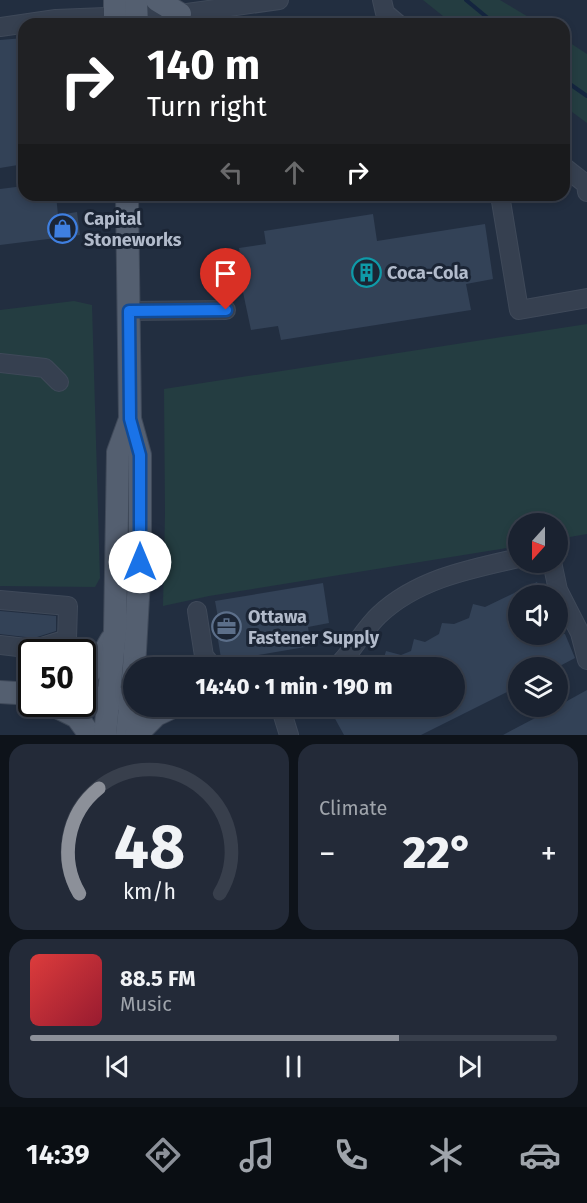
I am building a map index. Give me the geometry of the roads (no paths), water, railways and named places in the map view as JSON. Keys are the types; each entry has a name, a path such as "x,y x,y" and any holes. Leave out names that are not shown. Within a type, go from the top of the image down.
{"main road":[{"path":"157,0 174,18"},
{"path":"127,201 130,419 140,455 140,562 135,657"},
{"path":"105,735 115,631 118,453 130,419"},
{"path":"96,666 115,631"},
{"path":"136,642 142,657"},
{"path":"0,692 18,694"},
{"path":"96,698 123,699"},
{"path":"77,717 90,735"},
{"path":"127,735 130,717"},
{"path":"136,735 154,717"}],"street":[{"path":"180,18 279,0"},
{"path":"382,0 386,13 391,18"},
{"path":"70,18 126,14 165,18"},
{"path":"0,27 18,24"},
{"path":"570,172 586,184 587,192"},
{"path":"501,201 519,310 587,298"},
{"path":"129,311 226,310"},
{"path":"0,363 45,368 59,382"},
{"path":"344,657 380,614 408,594 431,582 508,561"},
{"path":"554,573 558,590 580,633 587,660"},
{"path":"0,600 68,606 67,639 35,649 0,645"},
{"path":"198,611 205,657"},
{"path":"283,717 289,735"}],"waterway":[{"path":"466,0 488,18"},
{"path":"570,84 587,96"}],"place":[{"name":"Capital Stoneworks","path":"63,229"},
{"name":"Coca-Cola","path":"366,273"},
{"name":"Ottawa Fastener Supply","path":"227,627"}]}
